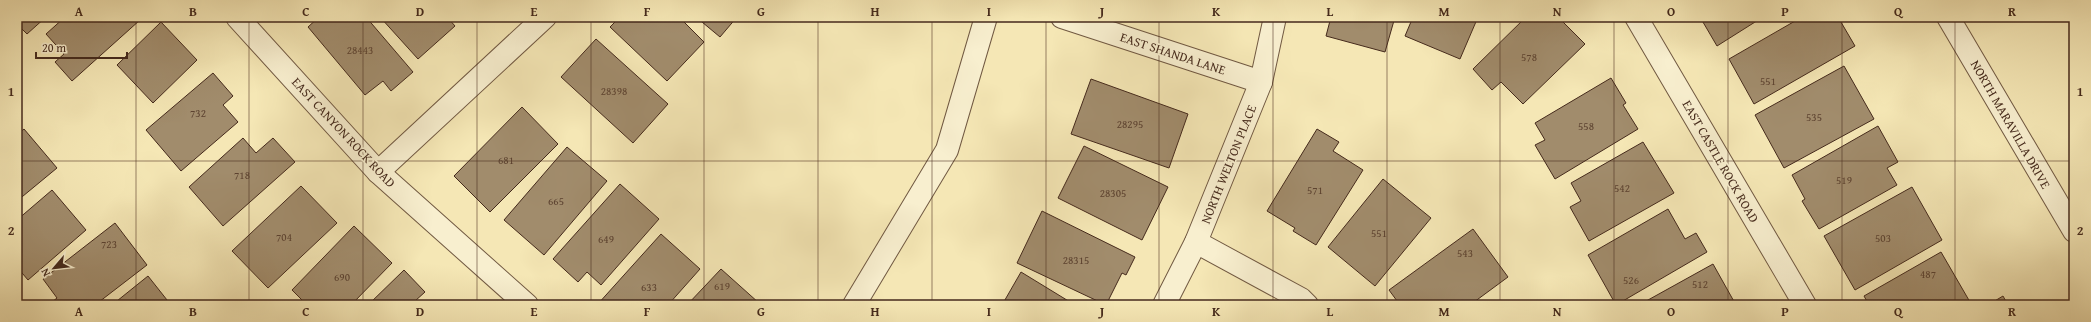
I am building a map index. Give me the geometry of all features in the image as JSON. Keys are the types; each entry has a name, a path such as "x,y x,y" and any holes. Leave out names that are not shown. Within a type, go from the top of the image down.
{"street":[{"name":"EAST CANYON ROCK ROAD","path":"237,17 378,172 523,304"},
{"path":"378,172 545,17"},
{"path":"854,305 947,150 986,17"},
{"name":"EAST SHANDA LANE","path":"1062,17 1261,82"},
{"name":"NORTH WELTON PLACE","path":"1164,305 1196,242 1261,82 1275,17"},
{"name":"EAST CASTLE ROCK ROAD","path":"1636,17 1805,305"},
{"name":"NORTH MARAVILLA DRIVE","path":"1948,17 2074,231"},
{"path":"1196,242 1301,299 1307,305"}],"building":[{"path":"17,17 46,17 27,34 17,24"},
{"path":"65,17 137,17 140,20 72,81 55,62 64,54 46,34"},
{"path":"319,17 366,17 413,72 391,91 383,81 365,95 308,27"},
{"path":"380,17 447,17 455,26 418,59"},
{"path":"620,17 679,17 704,42 667,81 610,27"},
{"path":"696,17 737,17 720,37"},
{"path":"1331,17 1395,17 1385,52 1326,36"},
{"path":"1413,17 1478,17 1460,59 1405,36"},
{"path":"1526,17 1558,17 1585,44 1523,104 1501,82 1492,90 1473,69"},
{"path":"1700,17 1763,17 1717,46"},
{"path":"1802,17 1838,17 1855,46 1754,104 1729,59"},
{"path":"161,22 197,60 153,103 117,65"},
{"path":"596,39 668,104 633,143 561,77"},
{"path":"1844,66 1874,119 1784,168 1755,115"},
{"path":"213,73 233,96 223,105 238,122 181,171 146,130"},
{"path":"1611,78 1626,103 1623,105 1638,129 1555,179 1535,145 1545,140 1535,123"},
{"path":"1091,79 1188,114 1169,168 1071,134"},
{"path":"522,107 558,144 490,212 454,176"},
{"path":"1878,126 1898,162 1887,168 1897,185 1819,229 1802,201 1805,199 1792,175"},
{"path":"24,129 57,168 17,201 17,135"},
{"path":"1317,129 1339,142 1333,151 1363,170 1316,245 1293,231 1295,228 1267,211"},
{"path":"243,138 256,153 273,138 295,162 223,226 189,187"},
{"path":"1643,142 1674,193 1589,241 1570,207 1581,201 1571,183"},
{"path":"1084,146 1168,187 1142,240 1058,198"},
{"path":"567,147 607,181 544,255 504,220"},
{"path":"1383,179 1431,218 1375,286 1328,247"},
{"path":"620,184 659,219 601,285 587,272 578,282 553,259"},
{"path":"301,186 337,223 268,288 232,251"},
{"path":"1912,187 1942,240 1855,290 1824,236"},
{"path":"52,190 86,230 28,280 17,267 17,220"},
{"path":"1668,209 1685,239 1696,233 1707,252 1616,305 1588,255"},
{"path":"1042,211 1135,257 1126,275 1122,273 1106,305 1017,263"},
{"path":"115,223 147,265 95,305 48,305 57,298 43,279"},
{"path":"354,226 392,263 351,305 307,305 292,290"},
{"path":"1473,229 1508,277 1470,305 1400,305 1389,290"},
{"path":"661,234 700,269 668,305 597,305"},
{"path":"1941,252 1970,302 1965,305 1869,305 1864,296"},
{"path":"1713,264 1736,305 1639,305"},
{"path":"721,269 759,303 757,305 687,305"},
{"path":"404,270 425,292 415,301 419,305 368,305"},
{"path":"1021,272 1075,305 1002,305"},
{"path":"148,276 171,305 112,305"},
{"path":"2003,296 2008,305 1988,305"}]}
